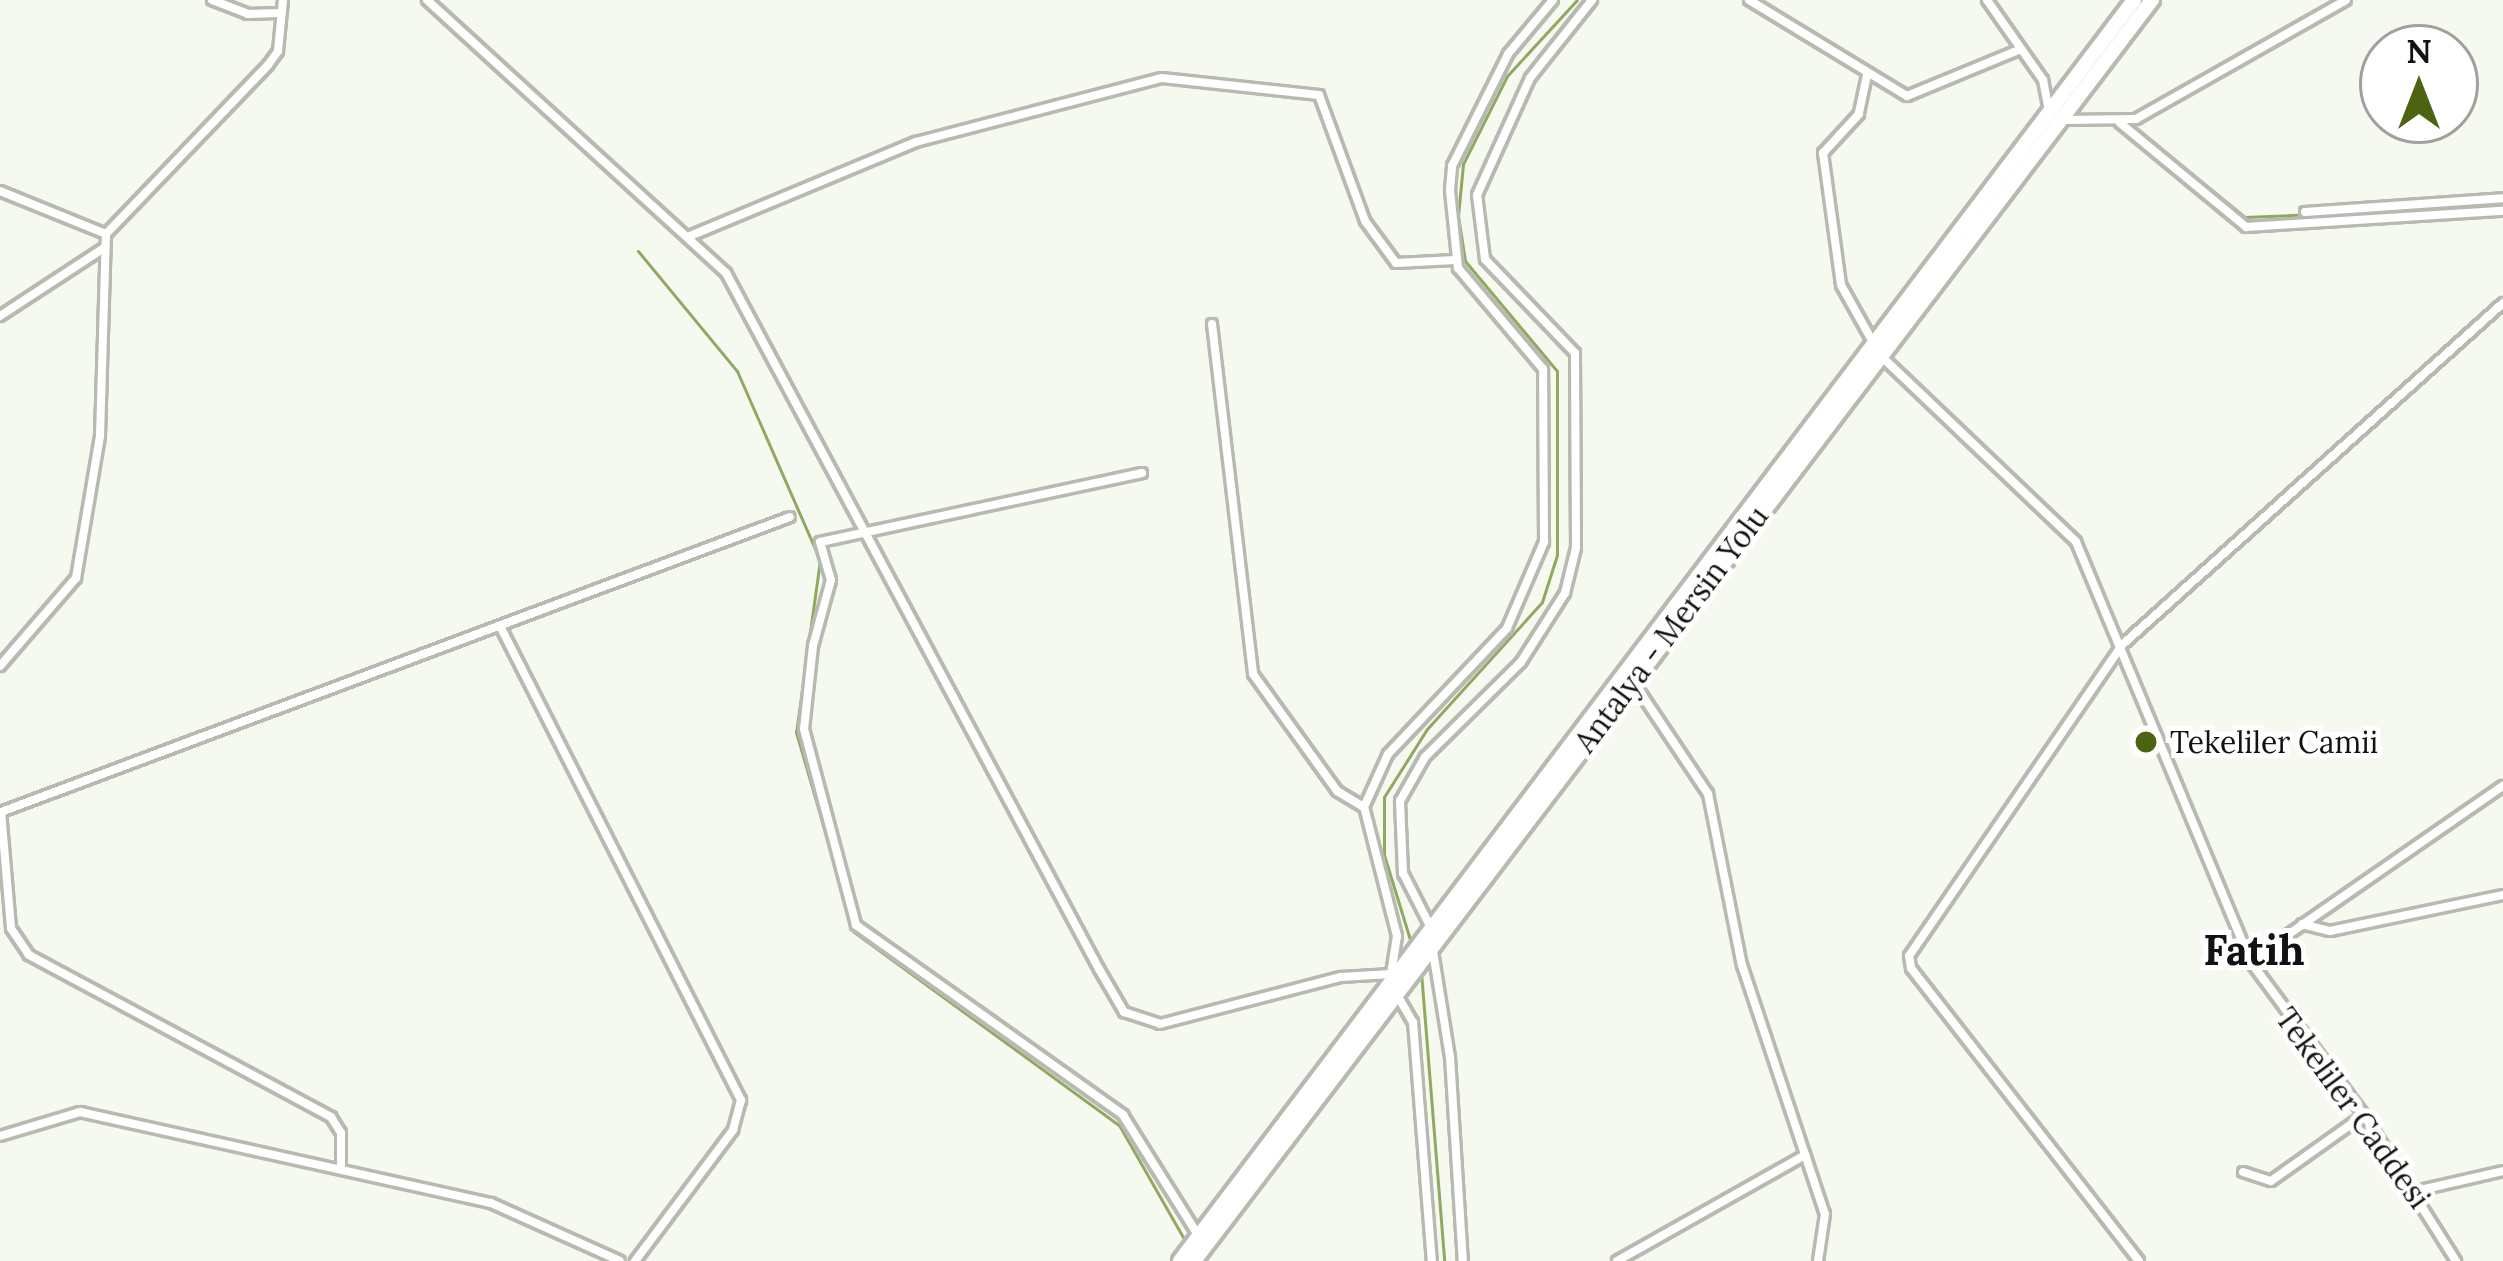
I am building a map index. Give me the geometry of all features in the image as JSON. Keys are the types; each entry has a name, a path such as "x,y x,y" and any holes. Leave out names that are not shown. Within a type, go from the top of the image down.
{"highway":[{"name":"Antalya - Mersin Yolu","path":"1180,1261 1201,1252 1427,938 1877,350 2065,120 2152,0"},
{"name":"Antalya - Mersin Yolu","path":"1427,938 1632,680 1877,350 2048,105 2131,2"},
{"path":"2061,90 2075,105"},
{"path":"2048,105 2065,120"}],"street":[{"path":"212,0 248,14 280,13"},
{"path":"0,666 76,578 100,436 106,234 268,65 280,33 283,0"},
{"path":"427,0 690,236 736,287 1124,1012 1160,1024 1341,977 1397,978"},
{"path":"1432,1261 1414,1022 1397,978 1397,936 1364,807 1388,754 1507,628 1544,542 1543,369 1455,260 1452,166 1508,53 1553,0"},
{"path":"1463,1261 1450,1057 1427,938 1403,873 1400,801 1425,757 1521,662 1565,593 1576,548 1575,353 1485,259 1477,195 1530,78 1592,0"},
{"path":"1749,0 1907,96 2021,49"},
{"path":"1987,0 2043,80 2048,105"},
{"path":"2065,120 2120,123 2346,0"},
{"name":"Tekeliler Caddesi","path":"1868,75 1859,114 1822,153 1841,285 1877,350 2069,533 2122,645 2250,961 2364,1114 2456,1261"},
{"path":"690,236 916,142 1162,78 1319,95 1365,221 1396,263 1455,260"},
{"path":"2043,80 2061,90"},
{"path":"2075,105 2093,122"},
{"path":"2120,123 2246,227 2503,211"},
{"path":"0,191 106,234"},
{"path":"2305,212 2503,198"},
{"path":"0,316 106,247"},
{"path":"2139,1261 1909,962 2122,645 2503,303"},
{"path":"1212,324 1253,674 1337,791 1364,807"},
{"path":"1142,473 868,536 820,542 831,580 803,699 808,746 856,925 1123,1115 1201,1252"},
{"path":"341,1168 341,1133 331,1117 29,955 11,928 1,812 790,517"},
{"path":"501,628 741,1100 733,1130 635,1261"},
{"path":"1632,680 1708,794 1742,965 1825,1214 1818,1261"},
{"path":"2250,961 2503,786"},
{"path":"2302,924 2330,931 2503,895"},
{"path":"0,1136 80,1112 517,1210 620,1261"},
{"path":"2243,1172 2271,1181 2364,1114"},
{"path":"1617,1261 1805,1155"},
{"path":"2416,1191 2503,1171"}],"waterway":[{"path":"1412,946 1384,855 1384,797 1427,729 1542,602 1557,555 1557,371 1465,261 1458,216 1463,164 1507,76 1577,0"},
{"path":"2151,141 2245,217 2503,206"},
{"path":"638,251 737,371 820,560 796,732 854,932 1119,1125 1183,1237"},
{"path":"1421,972 1444,1261"}],"place":[{"name":"Tekeliler Camii","path":"2146,742"}],"district":[{"name":"Fatih","path":"2254,950"}]}
